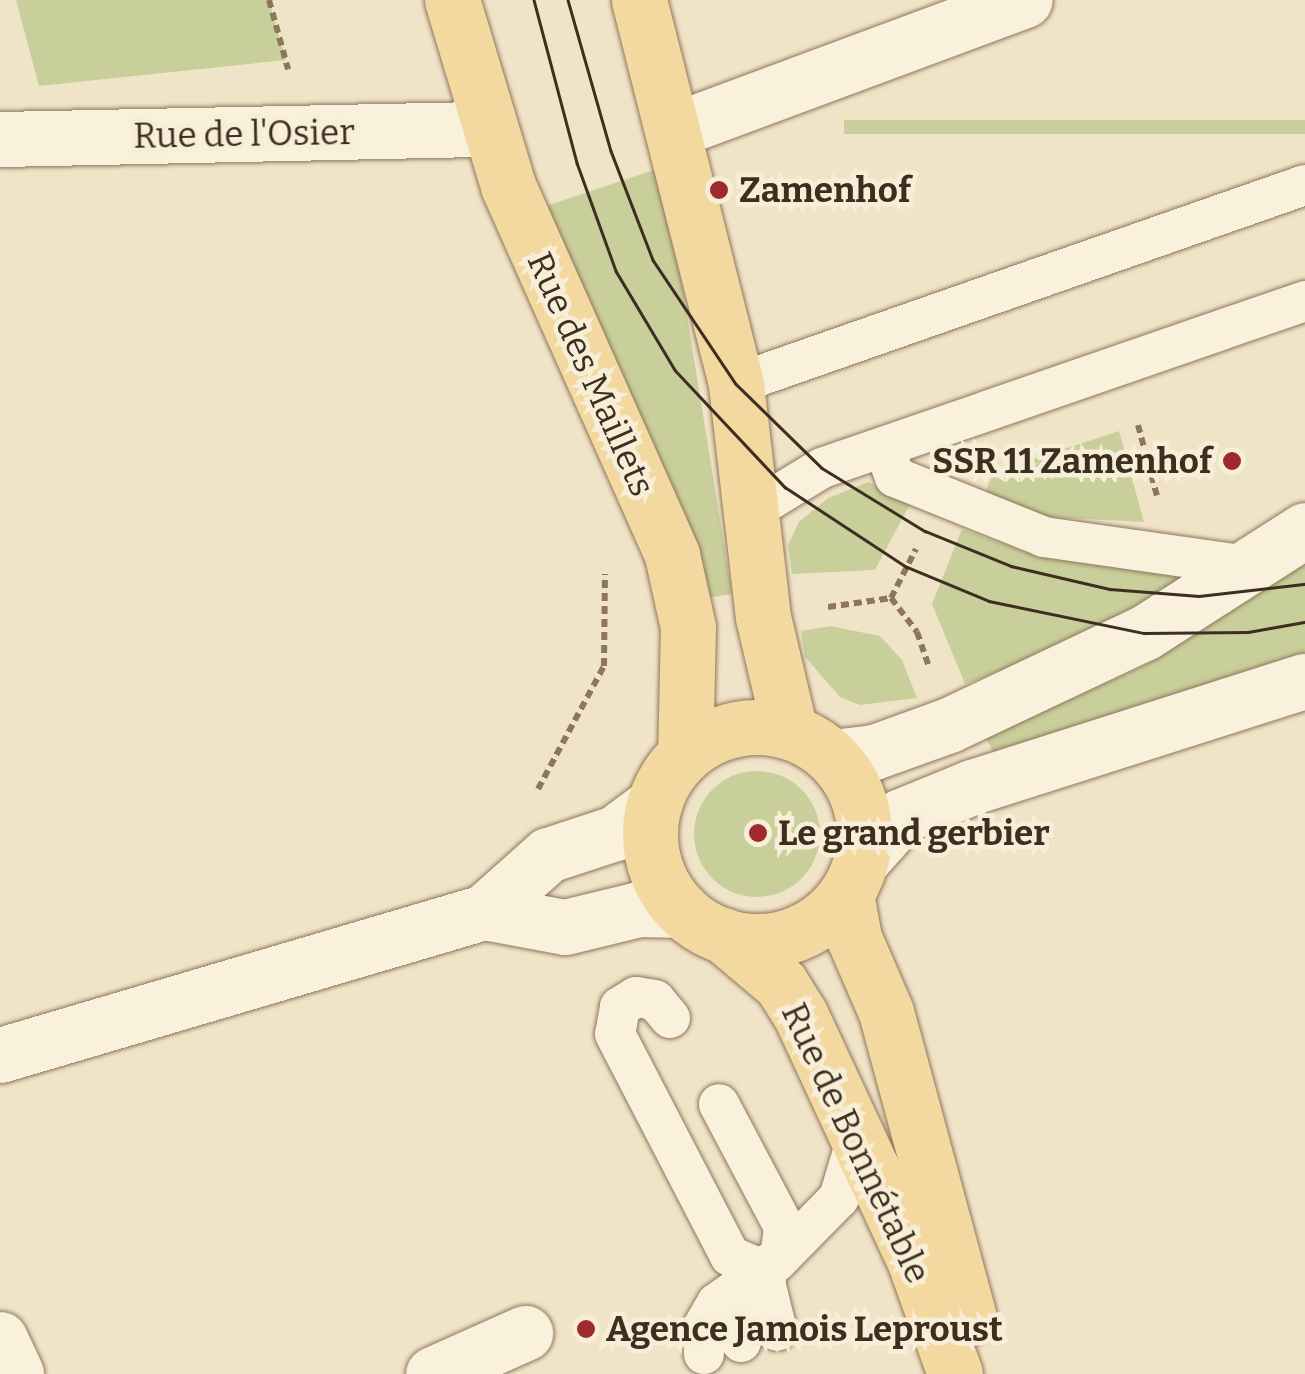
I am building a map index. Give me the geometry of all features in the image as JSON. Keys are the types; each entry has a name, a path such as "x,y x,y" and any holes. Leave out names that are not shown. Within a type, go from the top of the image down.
{"main road":[{"name":"Rue des Maillets","path":"452,0 489,129 672,555 688,627 684,755"},
{"path":"639,0 675,130 736,384 763,616 811,744 861,806 853,878 821,920 785,938 702,923 654,865 654,804 684,755 728,729 811,744"},
{"name":"Rue de Bonnétable","path":"853,878 854,938 886,1012 984,1374"},
{"name":"Rue de Bonnétable","path":"702,923 791,999 915,1262 955,1374"}],"street":[{"path":"675,130 1025,0"},
{"name":"Rue de l'Osier","path":"0,140 489,129"},
{"path":"811,744 874,752 949,725 1144,632 1305,530"},
{"path":"853,878 901,816 972,787 1305,681"},
{"path":"0,1055 484,912 548,854 615,833 654,804"},
{"path":"484,912 565,927 639,909 702,923"},
{"path":"433,1374 525,1333"},
{"path":"0,1340 16,1374"}],"lane":[{"path":"736,384 1305,184"},
{"path":"750,512 822,468 1305,301"},
{"path":"884,447 895,477 1044,537 1248,566"},
{"path":"670,1018 655,1000 636,997 620,1007 615,1034 730,1256 747,1268 772,1264"},
{"path":"718,1104 784,1227 786,1245 772,1264 741,1342 703,1327 717,1303 772,1264 838,1198 857,1138"}],"path":[{"path":"537,804 535,794 604,666 605,569"},
{"path":"814,610 891,598 917,632 934,681"}],"green space":[{"path":"16,0 269,0 286,60 39,86"},
{"path":"844,120 1305,120 1305,134 844,134"},
{"path":"663,167 732,594 706,598 546,206"},
{"path":"1119,431 1144,522 1048,517 984,494 994,472"},
{"path":"868,482 910,504 875,570 792,574 788,545 799,522 828,498"},
{"path":"962,529 1038,556 1187,575 1073,643 965,684 932,604"},
{"path":"1305,560 1305,658 994,756 986,737 1148,664"},
{"path":"830,626 880,636 902,660 917,698 860,705 840,697 805,657 801,631"},
{"path":"757,771 781,776 801,790 815,810 820,834 815,858 801,878 781,892 757,897 733,892 713,878 699,858 694,834 699,810 713,790 733,776"}],"tram line":[{"path":"534,0 577,163 616,271 675,370 785,487 907,567 989,601 1144,633 1248,632 1305,622"},
{"path":"568,0 611,151 653,260 736,384 822,468 925,531 1011,566 1110,589 1199,596 1305,584"}],"place":[{"name":"Zamenhof","path":"719,190"},
{"name":"SSR 11 Zamenhof","path":"1232,461"},
{"name":"Le grand gerbier","path":"758,833"},
{"name":"Agence Jamois Leproust","path":"586,1329"}]}
